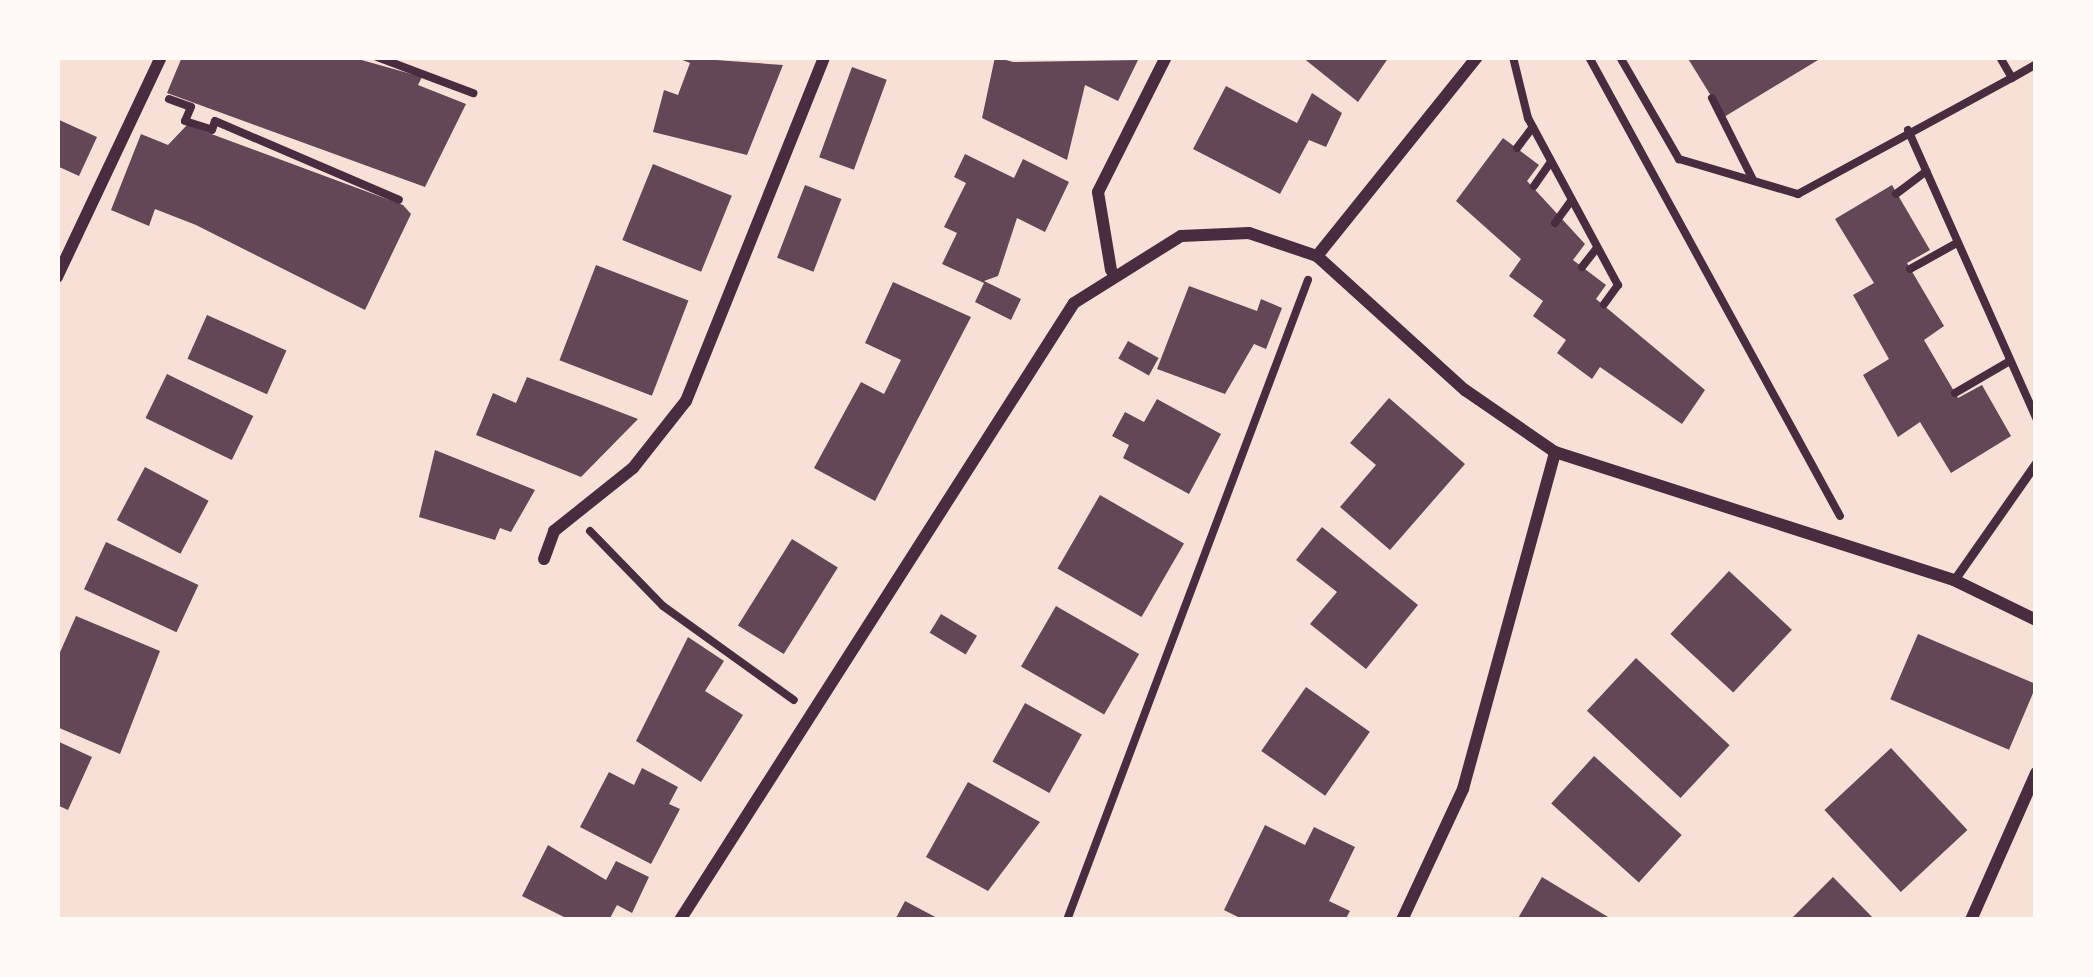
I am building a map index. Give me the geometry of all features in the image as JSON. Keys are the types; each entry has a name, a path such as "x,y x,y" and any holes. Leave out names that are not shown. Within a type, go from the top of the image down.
{"street":[{"path":"57,277 161,57"},
{"path":"544,559 554,531 633,468 686,401 824,57"},
{"path":"1111,270 1098,192 1166,57"},
{"path":"1317,256 1477,57"},
{"path":"680,920 1039,351 1111,270 1181,236 1221,231 1317,256 1465,390 1556,452 1861,554 1954,580 2036,620"},
{"path":"1402,920 1463,789 1556,452"},
{"path":"1971,920 2036,773"}],"lane":[{"path":"1954,580 2036,463"}],"path":[{"path":"377,57 473,93"},
{"path":"1513,57 1533,128 1618,285 1604,304"},
{"path":"1589,57 1861,554"},
{"path":"1620,57 1679,159 1798,194 2036,64"},
{"path":"2000,57 2012,78"},
{"path":"166,98 191,107 185,121 212,130 215,121 399,200"},
{"path":"1712,98 1754,182"},
{"path":"1516,148 1533,128"},
{"path":"1908,130 2036,418"},
{"path":"1534,186 1550,163"},
{"path":"1896,194 1926,171"},
{"path":"1555,223 1571,201"},
{"path":"1910,269 1957,243"},
{"path":"1582,267 1597,248"},
{"path":"1067,920 1317,256"},
{"path":"1955,393 2010,361"},
{"path":"604,547 662,606 773,686"}],"building":[{"path":"182,57 351,57 422,77 418,85 466,104 425,187 167,93"},
{"path":"675,57 783,65 747,155 653,132 664,90 678,95 690,63"},
{"path":"995,57 1013,62 1138,60 1118,101 1085,85 1067,160 982,118"},
{"path":"1302,57 1389,57 1358,102"},
{"path":"1687,57 1823,57 1724,117"},
{"path":"852,67 887,80 854,170 819,157"},
{"path":"1226,86 1297,123 1312,93 1342,113 1326,147 1309,140 1280,194 1193,149"},
{"path":"57,119 97,137 79,176 57,166"},
{"path":"187,125 403,205 411,214 365,310 196,225 155,209 149,226 111,210 141,134 168,145"},
{"path":"1503,138 1539,165 1527,181 1585,244 1573,260 1606,285 1596,299 1705,390 1682,424 1600,367 1592,379 1557,353 1566,340 1533,316 1543,301 1509,276 1521,259 1456,201"},
{"path":"965,154 1014,178 1023,159 1069,182 1045,232 1017,218 998,276 984,281 1021,299 1011,320 975,302 984,283 942,264 957,233 944,227 966,183 954,177"},
{"path":"653,164 732,196 701,272 622,240"},
{"path":"805,185 841,199 813,272 777,258"},
{"path":"1892,185 1930,250 1907,263 1944,326 1924,340 1958,398 1982,385 2011,436 1951,473 1920,422 1898,437 1863,375 1889,359 1853,295 1874,283 1835,219"},
{"path":"596,265 688,300 652,396 559,360"},
{"path":"893,282 971,317 875,501 814,468 861,382 884,394 901,360 865,343"},
{"path":"1189,286 1257,311 1261,299 1282,308 1266,349 1254,344 1225,394 1157,369"},
{"path":"207,315 286,350 267,394 187,359"},
{"path":"1128,341 1159,358 1149,375 1118,358"},
{"path":"167,374 253,416 232,460 146,418"},
{"path":"527,377 638,419 581,477 476,435 493,393 516,403"},
{"path":"1389,398 1465,464 1390,550 1340,507 1376,465 1350,443"},
{"path":"1157,399 1221,434 1189,494 1123,458 1129,445 1112,436 1125,412 1144,422"},
{"path":"435,450 535,490 511,532 500,528 495,540 419,517"},
{"path":"145,467 209,501 180,554 117,520"},
{"path":"1100,495 1184,544 1142,617 1058,569"},
{"path":"1322,527 1418,605 1366,669 1310,624 1337,592 1296,560"},
{"path":"792,539 838,568 784,654 738,626"},
{"path":"106,542 198,585 176,632 84,589"},
{"path":"1729,571 1792,630 1733,693 1670,634"},
{"path":"1056,606 1139,654 1104,715 1021,667"},
{"path":"941,614 977,636 966,654 930,633"},
{"path":"76,616 160,651 120,754 57,727 57,659"},
{"path":"1918,634 2036,684 2009,750 1890,699"},
{"path":"688,637 724,661 705,691 743,715 701,782 636,741"},
{"path":"1636,658 1730,745 1681,798 1587,711"},
{"path":"1306,687 1370,732 1325,796 1261,751"},
{"path":"1025,703 1082,735 1049,793 993,762"},
{"path":"57,741 92,757 68,810 57,805"},
{"path":"1891,748 1967,830 1901,892 1824,810"},
{"path":"1594,756 1682,835 1639,883 1551,804"},
{"path":"642,768 678,787 669,804 680,809 651,864 580,827 609,772 634,785"},
{"path":"968,782 1040,822 988,891 926,857"},
{"path":"1265,825 1305,845 1314,827 1355,847 1329,901 1350,911 1345,920 1244,920 1224,910"},
{"path":"548,845 606,880 616,861 649,877 632,913 617,905 609,920 570,920 522,896"},
{"path":"1542,877 1613,920 1517,920"},
{"path":"1833,877 1875,920 1790,920"},
{"path":"905,901 941,920 895,920"}]}
